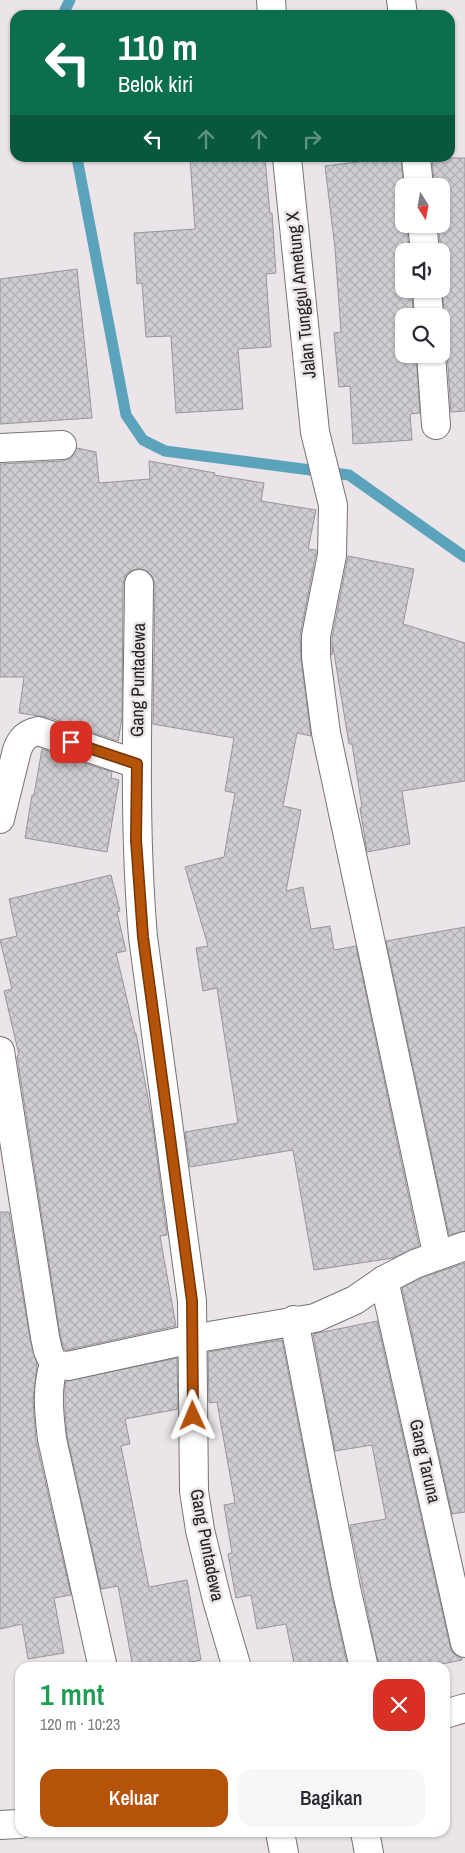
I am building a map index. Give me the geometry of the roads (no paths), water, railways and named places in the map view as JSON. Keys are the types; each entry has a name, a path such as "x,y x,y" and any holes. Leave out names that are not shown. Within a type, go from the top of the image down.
{"street":[{"name":"Jalan Tunggul Ametung X","path":"287,162 314,432 333,506 332,555 316,636 318,681 328,743 438,1253"},
{"path":"416,162 418,178"},
{"path":"432,363 436,426"},
{"path":"0,448 62,445"},
{"name":"Gang Puntadewa","path":"139,584 136,840 143,937 192,1301 194,1491 206,1556 235,1662"},
{"path":"0,819 17,750 21,741 29,733 38,731 137,764"},
{"path":"0,1051 45,1337 48,1351 54,1364 48,1404 52,1440 102,1662"},
{"path":"54,1364 68,1366 192,1339 294,1320 315,1318 355,1300 384,1280 415,1264 465,1246"},
{"name":"Gang Taruna","path":"384,1280 465,1643"},
{"path":"294,1320 346,1588 363,1662"},
{"path":"450,1712 465,1708"},
{"path":"0,1825 15,1824"},
{"path":"281,1837 284,1853"},
{"path":"366,1837 369,1853"}],"waterway":[{"path":"65,10 70,0"},
{"path":"78,162 126,415 143,440 165,451 349,475 465,557"}]}
